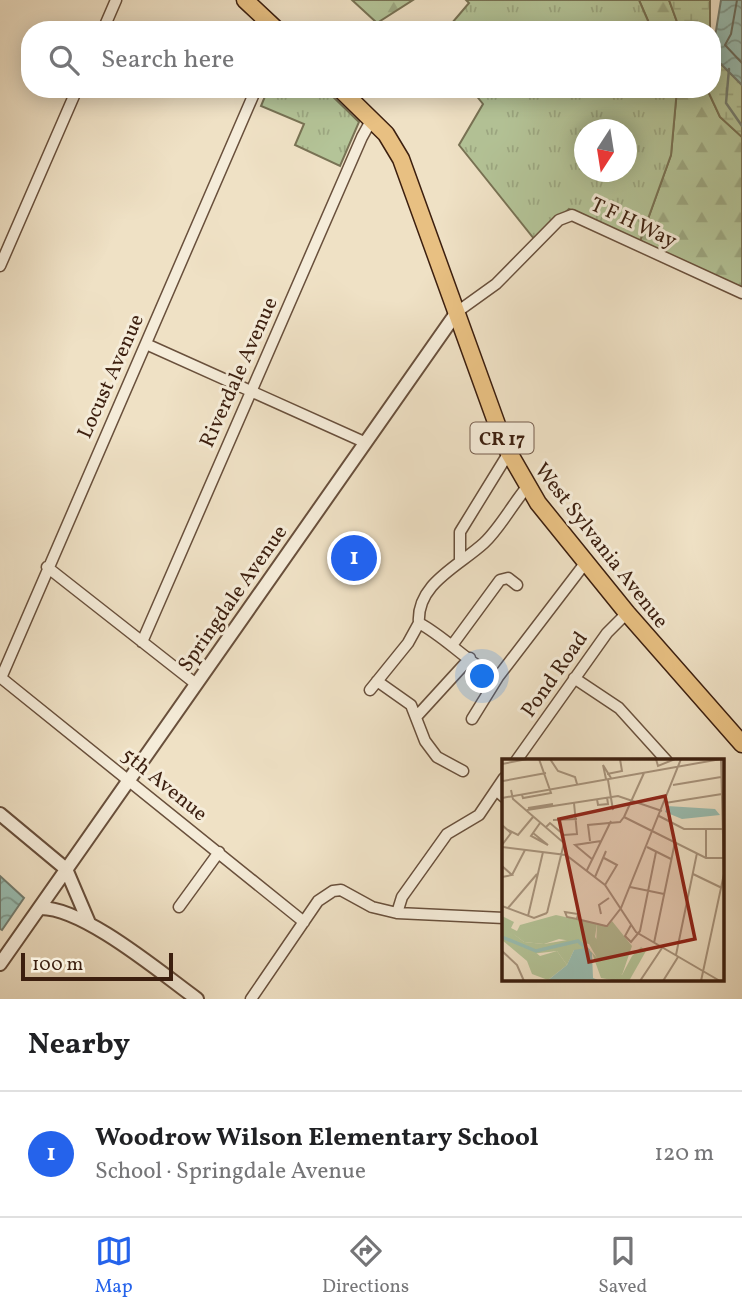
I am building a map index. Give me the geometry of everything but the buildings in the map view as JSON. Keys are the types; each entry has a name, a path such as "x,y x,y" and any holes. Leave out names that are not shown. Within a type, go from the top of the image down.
{"main road":[{"path":"245,0 267,21"},
{"name":"West Sylvania Avenue","path":"349,98 386,134 401,159 508,454 527,488 627,614 742,744"}],"street":[{"path":"107,21 116,0"},
{"path":"0,266 73,98"},
{"name":"Locust Avenue","path":"0,678 252,98"},
{"name":"Riverdale Avenue","path":"142,642 372,120"},
{"name":"T F H Way","path":"457,312 496,284 559,220 572,215 742,293"},
{"name":"Springdale Avenue","path":"0,964 4,950 40,908 457,312"},
{"path":"146,344 364,442"},
{"path":"460,560 460,532 508,454"},
{"path":"370,690 408,643 419,623 418,609 426,593 460,560 485,543 527,488"},
{"path":"472,719 498,677 586,562"},
{"path":"47,567 196,684"},
{"path":"453,644 500,580 508,578 517,585"},
{"name":"Pond Road","path":"517,759 607,633 627,614"},
{"path":"419,623 453,644 484,671 498,677"},
{"path":"417,716 470,658"},
{"name":"5th Avenue","path":"0,678 304,922"},
{"path":"574,678 619,708 665,759"},
{"path":"377,681 411,705 425,741 436,757 463,771"},
{"path":"397,913 402,897 447,834 479,815 500,793"},
{"path":"0,814 66,869 89,923"},
{"path":"178,908 219,852"},
{"path":"251,999 325,895 341,890 372,907 397,913 502,918"},
{"path":"40,908 51,907 89,923 197,999"}],"green space":[{"path":"352,0 413,0 380,21 375,21"},
{"path":"466,0 639,0 648,21 454,21 469,3"},
{"path":"639,0 669,0 677,21 648,21"},
{"path":"669,0 710,0 710,21 677,21"},
{"path":"721,64 742,85 742,137 720,117 711,98 721,98"},
{"path":"264,98 334,98 359,122 340,166 295,145 304,124 261,106"},
{"path":"478,98 676,98 671,155 640,241 569,209 535,240 459,145 483,104"},
{"path":"676,98 711,98 720,117 742,137 742,289 640,241 671,155"}],"water":[{"path":"721,0 742,0 742,85 721,64 721,21 718,21"},
{"path":"0,876 24,898 2,930 0,929"}],"waterway":[{"path":"729,69 726,103 742,126"}],"place":[{"name":"Woodrow Wilson Elementary School","path":"354,558"}]}
